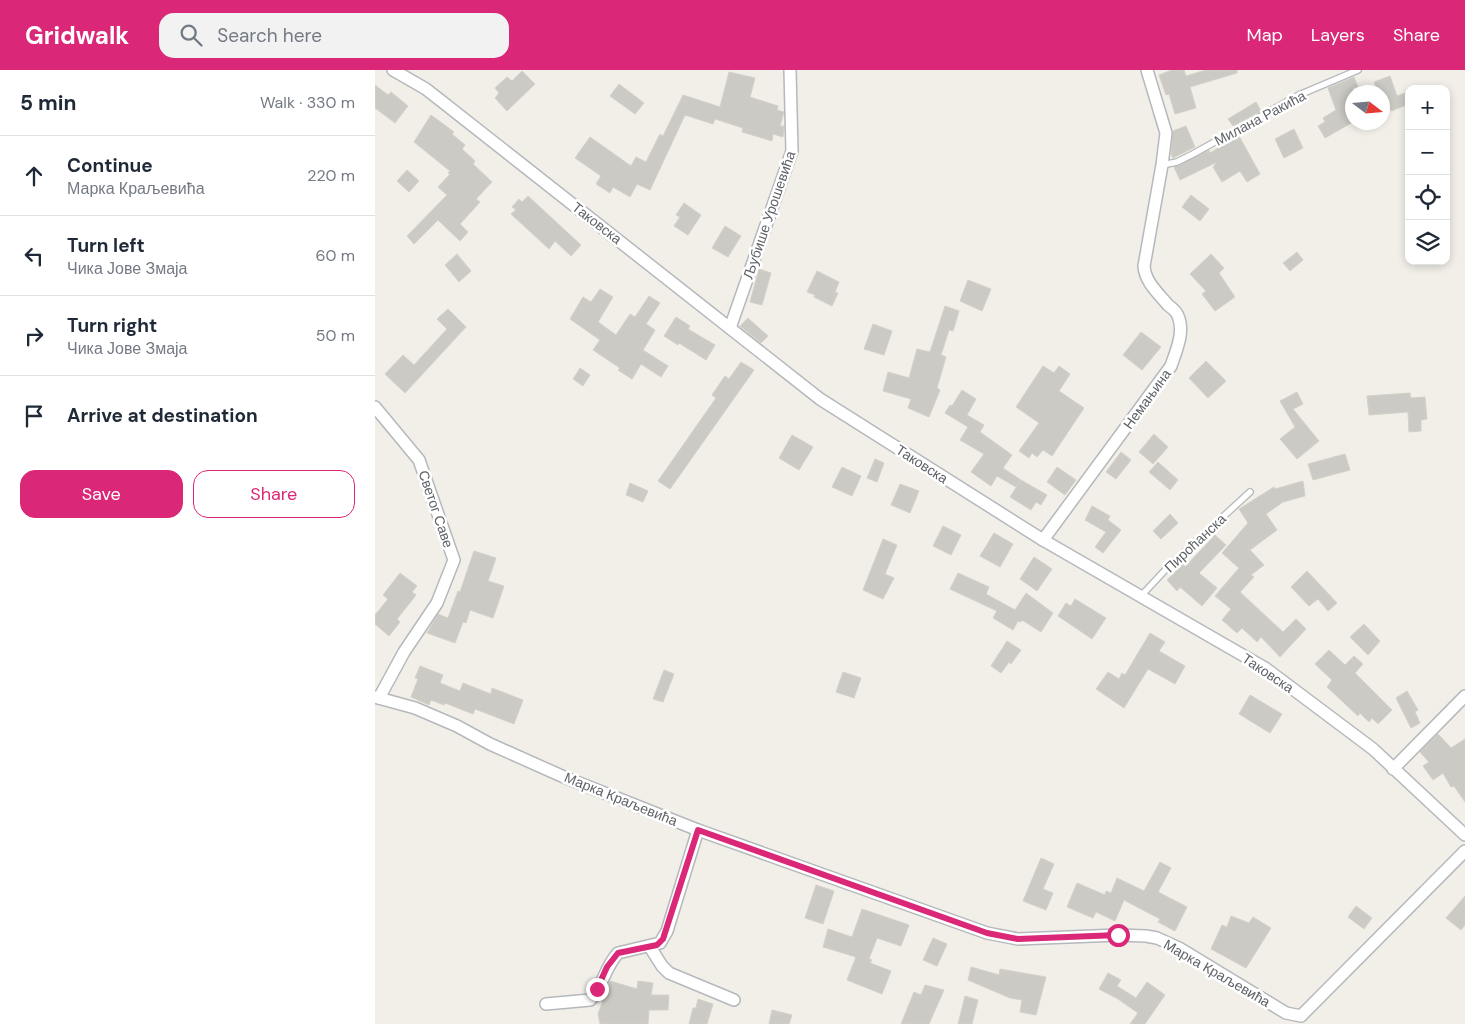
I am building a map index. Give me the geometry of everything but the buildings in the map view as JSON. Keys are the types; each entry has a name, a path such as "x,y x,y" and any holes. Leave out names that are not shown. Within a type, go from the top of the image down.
{"street":[{"name":"Таковска","path":"393,70 426,90 820,398 1043,540 1265,668 1373,749 1465,835"},
{"name":"Љубише Урошевића","path":"730,328 792,151 791,70"},
{"name":"Немањина","path":"1043,540 1171,366 1178,346 1179,317 1155,290 1144,273 1166,133 1147,70"},
{"name":"Светог Саве","path":"375,407 419,460 454,560 437,603 404,652 377,698"},
{"path":"1393,769 1465,696"},
{"name":"Марка Краљевића","path":"377,698 415,708 564,777 698,830 941,917 1006,938 1118,935 1157,938 1179,948 1286,1013 1301,1016 1465,851"},
{"path":"546,1004 590,1000 595,995 607,967 618,953 660,943 667,931 698,830"},
{"path":"650,946 662,966 669,973 734,1000"}],"lane":[{"name":"Милана Ракића","path":"1162,165 1177,162 1299,95 1358,70"},
{"name":"Пироћанска","path":"1141,596 1167,568 1250,492"}],"route":[{"path":"597,989 607,967 618,953 625,950 657,945 663,939 698,830 858,888 1006,938 1118,935"}]}
